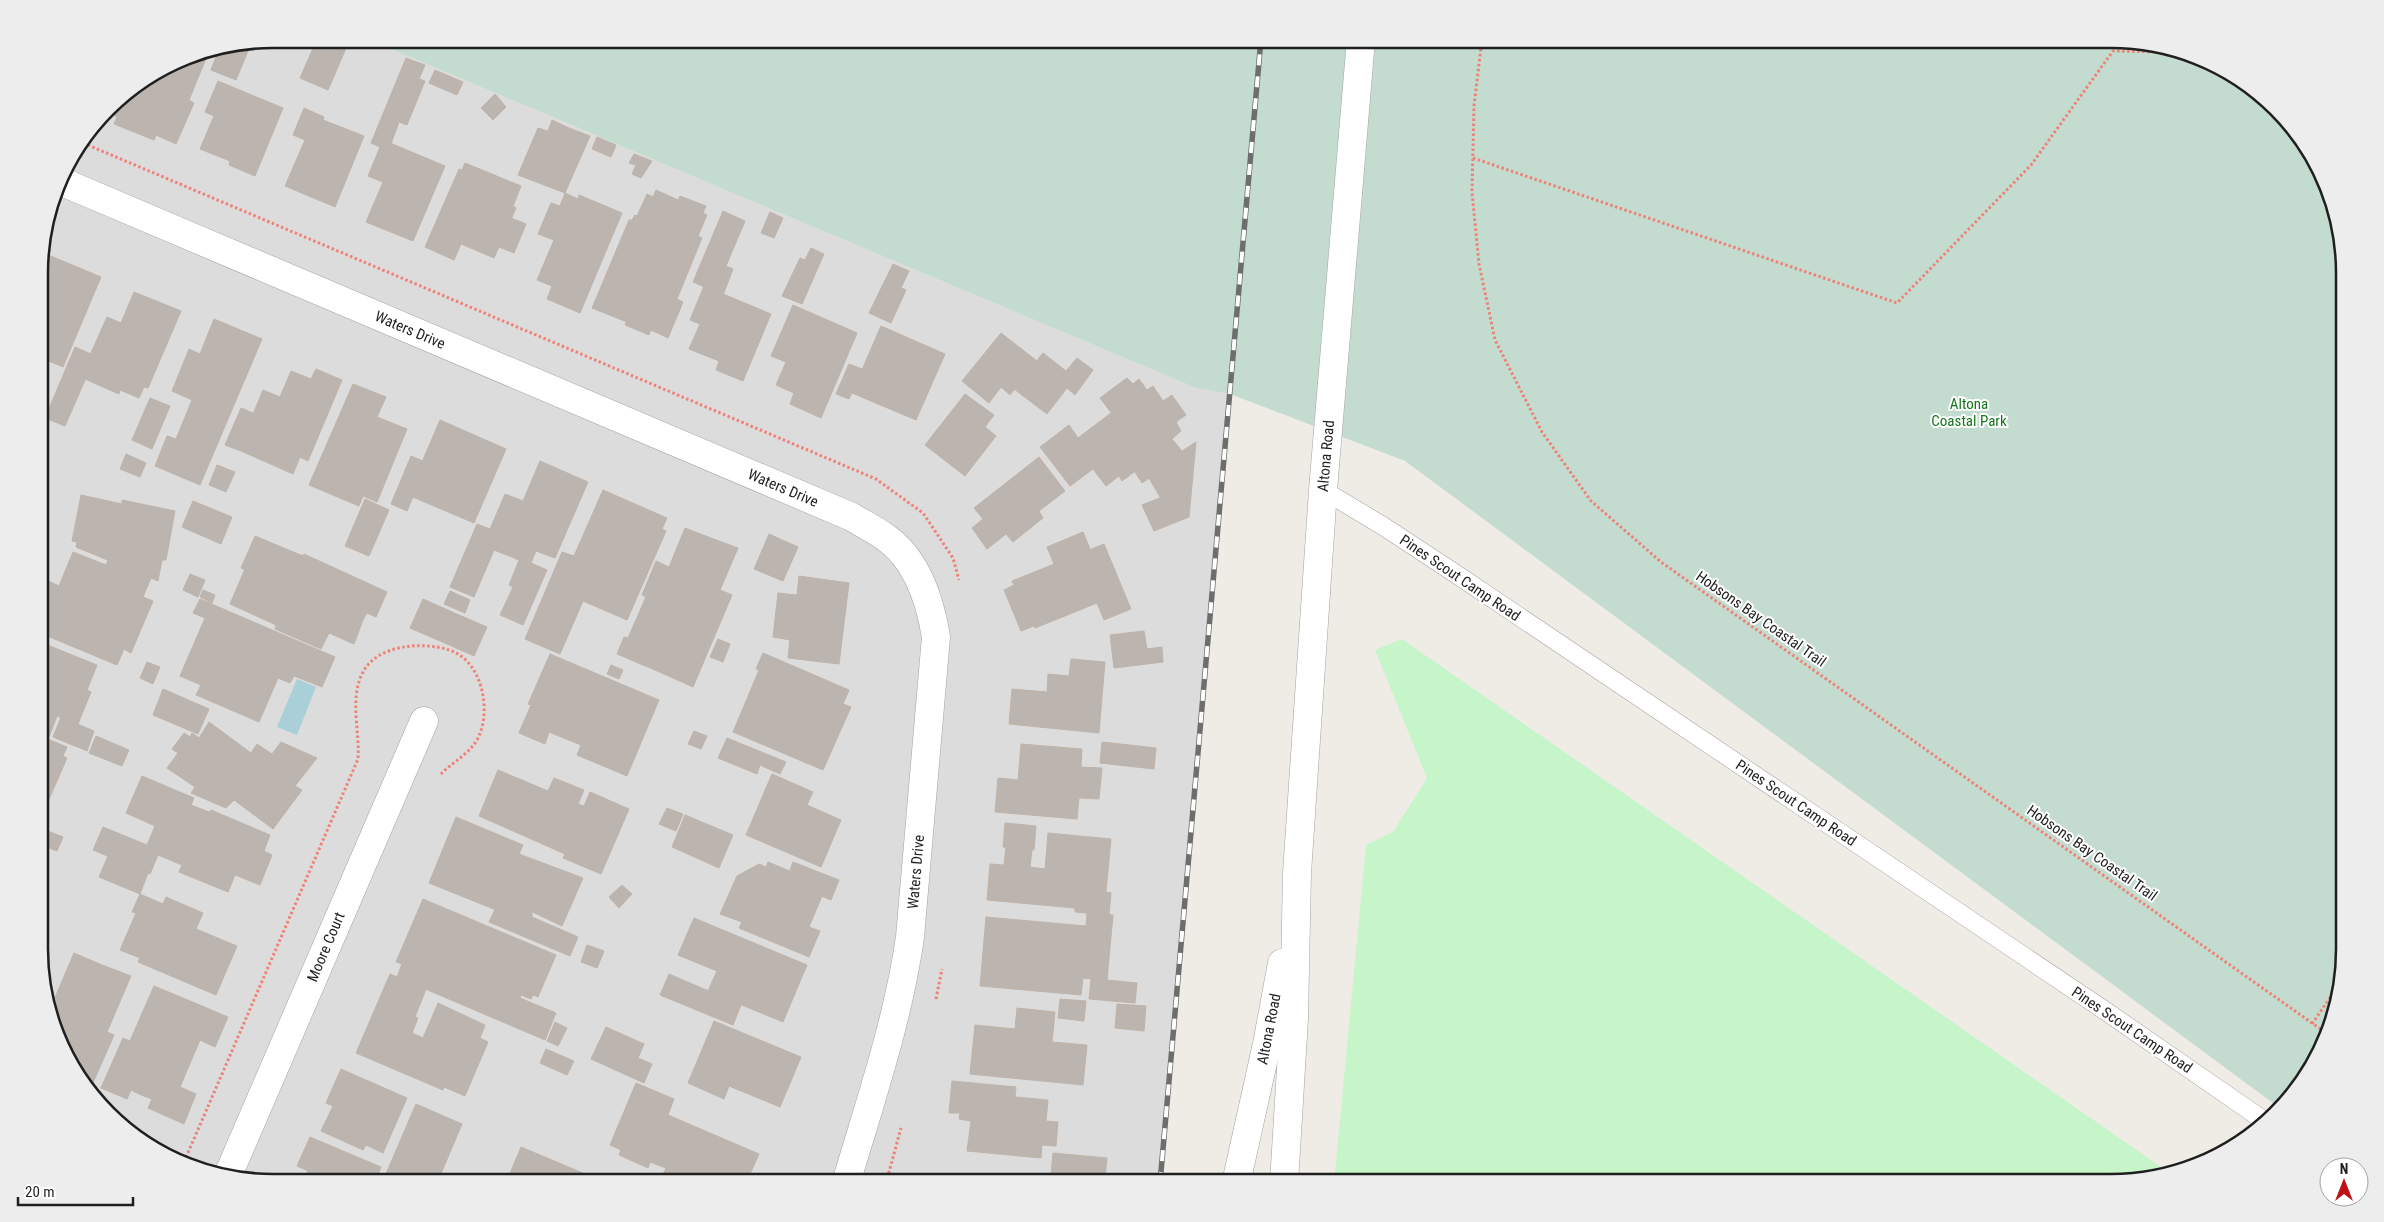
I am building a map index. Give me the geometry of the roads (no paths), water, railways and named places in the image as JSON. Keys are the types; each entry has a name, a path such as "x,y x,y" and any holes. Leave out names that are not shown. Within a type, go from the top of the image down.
{"street":[{"name":"Altona Road","path":"1285,1174 1294,1019 1297,873 1323,490 1360,48"},
{"name":"Waters Drive","path":"66,184 852,517 886,537 906,556 920,582 931,609 936,636 910,937 904,985 849,1174"},
{"name":"Moore Court","path":"230,1170 424,721"},
{"name":"Altona Road","path":"1238,1174 1269,1035 1297,873"}],"lane":[{"name":"Pines Scout Camp Road","path":"1323,490 1383,526 1472,585 2107,1012 2261,1118"}],"water":[{"path":"297,679 316,687 297,735 277,727"}],"railway":[{"path":"1161,1174 1260,48"}],"park label":[{"name":"Altona Coastal Park","path":"1969,412"}]}
